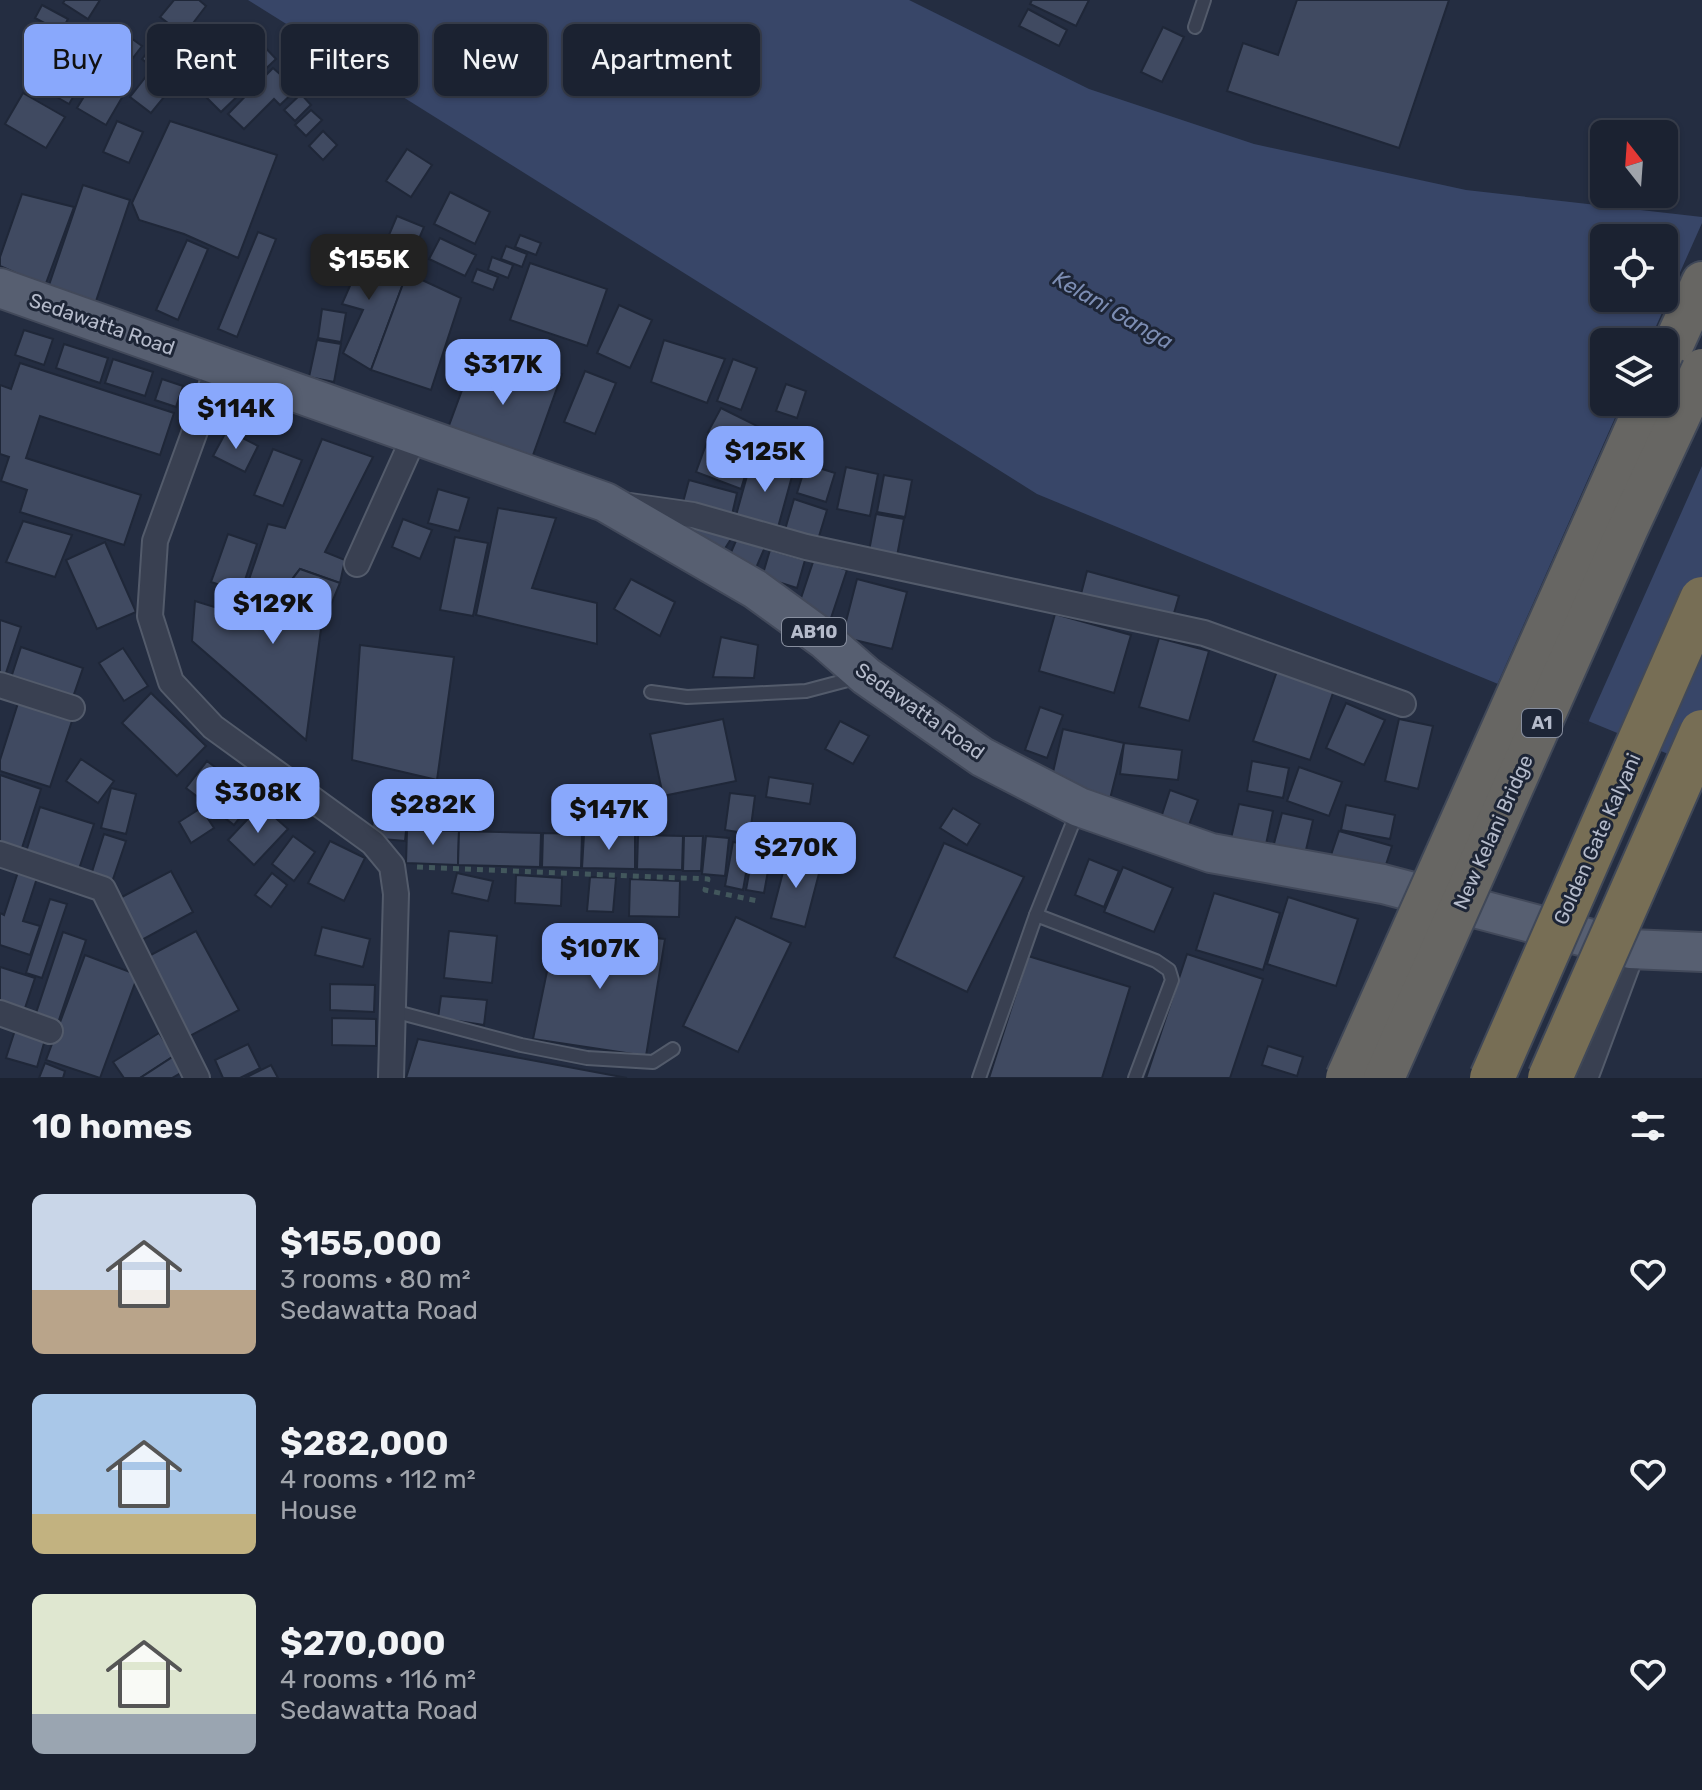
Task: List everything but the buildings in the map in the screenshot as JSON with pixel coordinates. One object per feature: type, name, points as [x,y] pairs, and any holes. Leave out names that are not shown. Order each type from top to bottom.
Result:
[{"type":"highway","points":[[1678,334],[1702,282]]},
{"type":"highway","name":"New Kelani Bridge","points":[[1384,1078],[1628,528],[1702,369]]},
{"type":"highway","name":"New Kelani Bridge","points":[[1346,1078],[1641,416]]},
{"type":"highway","name":"Golden Gate Kalyani","points":[[1492,1078],[1702,599]]},
{"type":"highway","points":[[1550,1078],[1702,732]]},
{"type":"main road","name":"Sedawatta Road","points":[[0,288],[605,502],[755,589],[825,640],[866,676],[982,757],[1079,807],[1211,853],[1383,884],[1630,949],[1702,952]]},
{"type":"street","points":[[219,365],[155,541],[150,616],[171,682],[213,727],[373,843],[392,866],[396,894],[391,1078]]},
{"type":"street","points":[[357,564],[415,435]]},
{"type":"street","points":[[605,502],[693,515],[806,547],[1204,633],[1403,704]]},
{"type":"street","points":[[0,685],[72,708]]},
{"type":"street","points":[[0,854],[103,889],[197,1078]]},
{"type":"street","points":[[1582,1078],[1630,949]]},
{"type":"street","points":[[0,1013],[50,1031]]},
{"type":"lane","points":[[1195,27],[1204,0]]},
{"type":"lane","points":[[651,692],[687,697],[806,691],[866,676]]},
{"type":"lane","points":[[979,1078],[1036,915],[1079,807]]},
{"type":"lane","points":[[1036,915],[1156,961],[1169,970],[1172,980],[1135,1078]]},
{"type":"lane","points":[[393,1011],[521,1045],[587,1058],[653,1062],[673,1049]]},
{"type":"path","points":[[392,866],[708,879],[705,890],[758,901]]},
{"type":"water","name":"Kelani Ganga","points":[[248,0],[909,0],[1089,89],[1254,144],[1466,190],[1590,204],[1590,208],[1623,208],[1702,217],[1702,755],[1673,756],[1037,494],[401,96],[418,96],[418,24],[286,24]]},
{"type":"pier","points":[[1702,223],[1702,466],[1587,725],[1496,687],[1616,416],[1678,416],[1678,328],[1655,328],[1662,312],[1678,312],[1678,277]]}]
